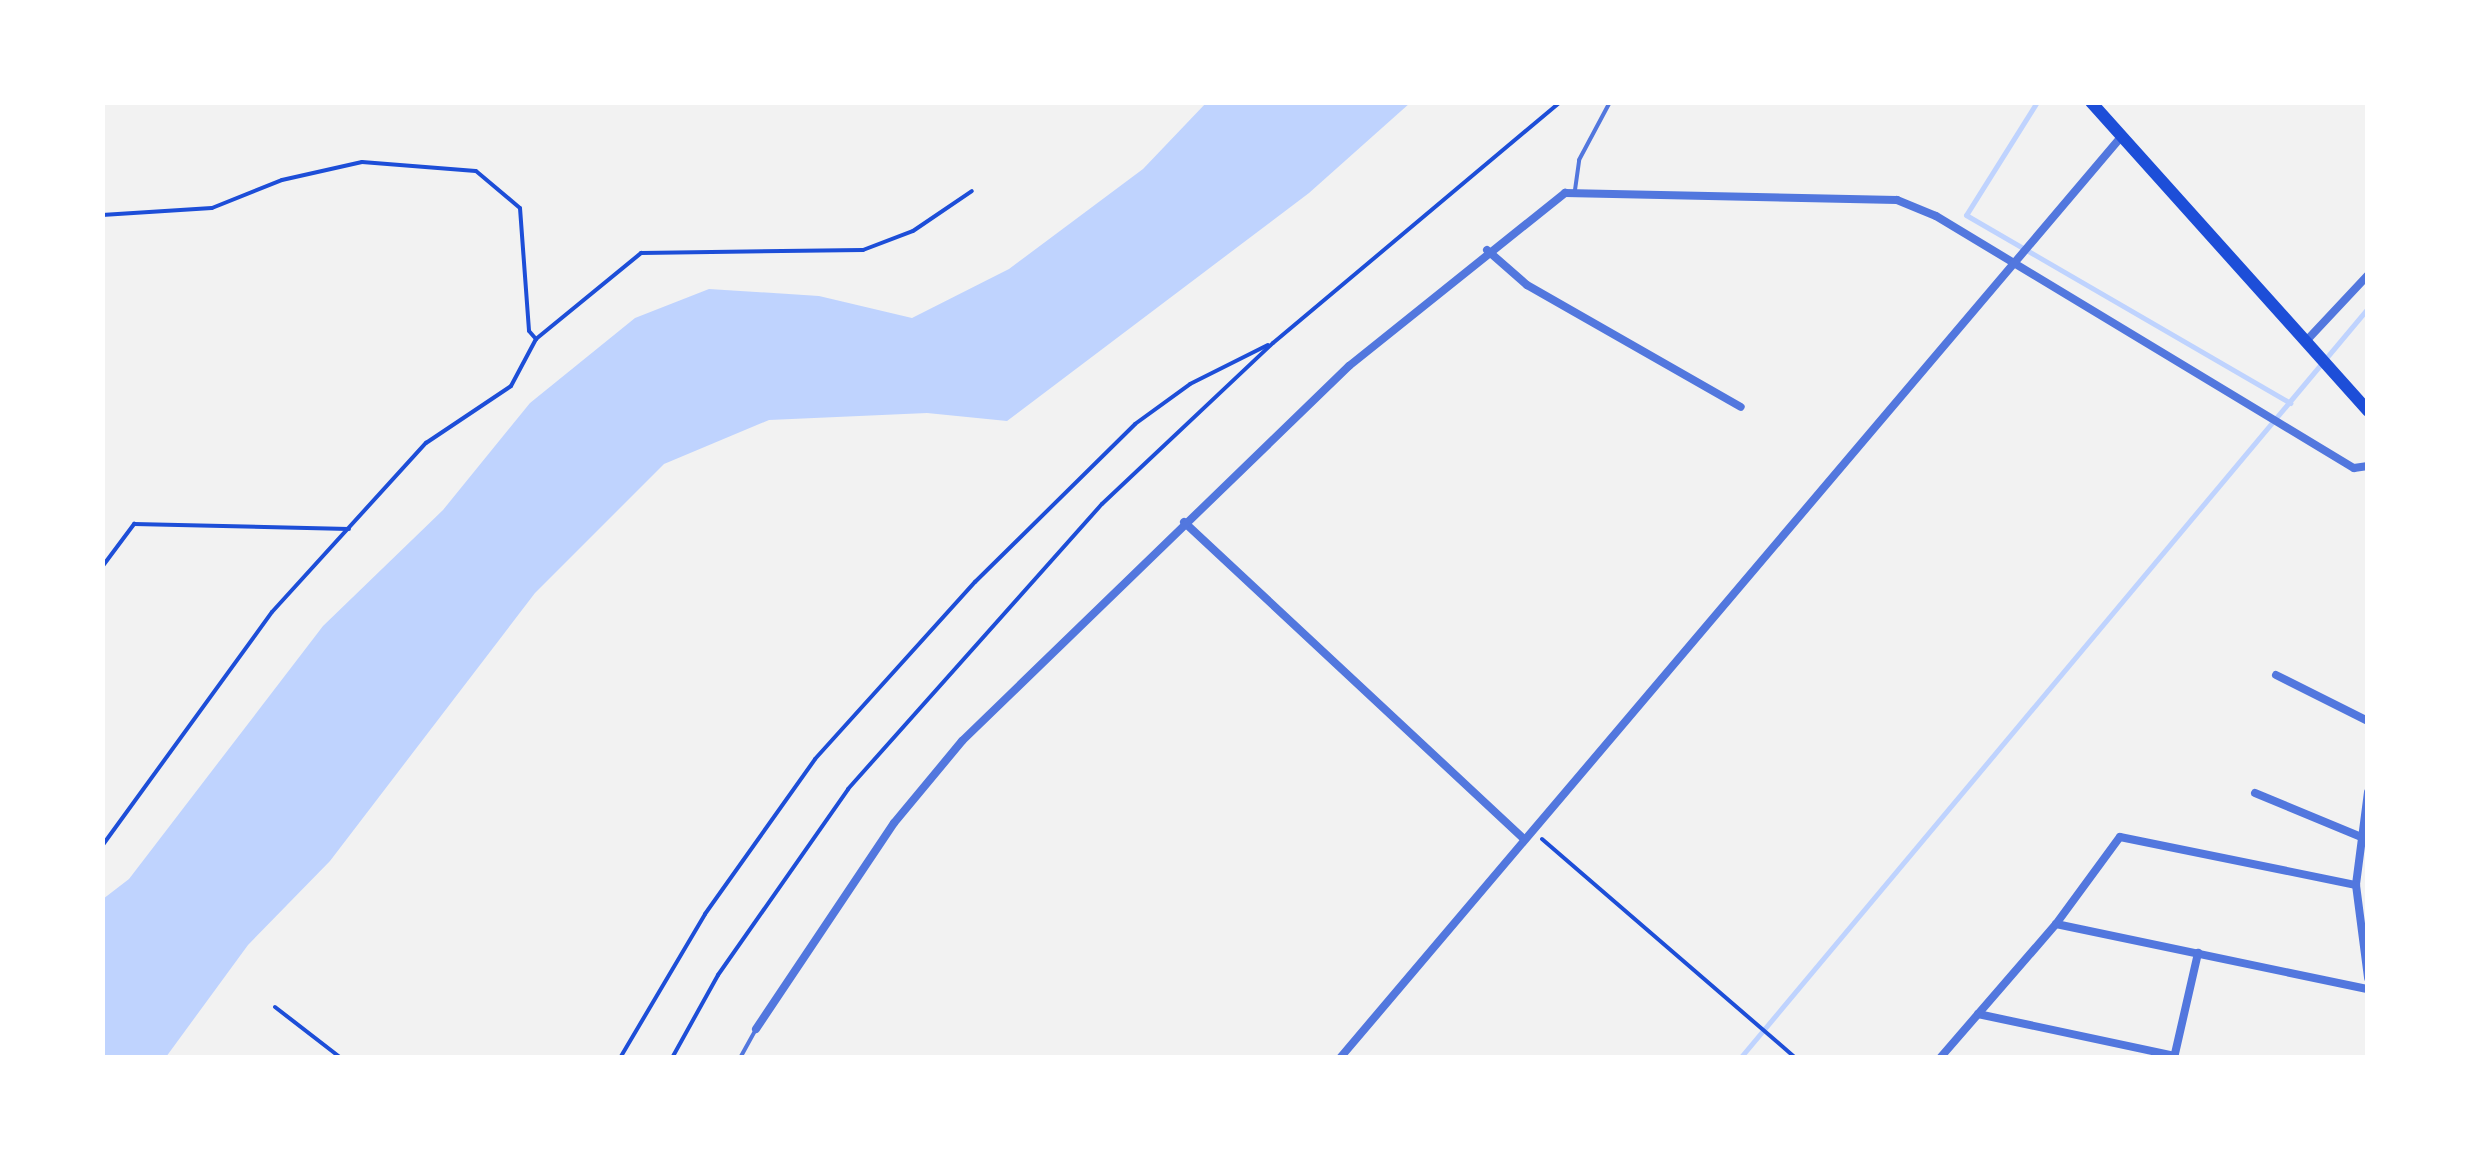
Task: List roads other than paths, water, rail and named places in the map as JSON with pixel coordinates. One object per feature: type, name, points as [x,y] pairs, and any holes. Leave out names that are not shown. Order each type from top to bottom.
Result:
[{"type":"main road","points":[[2091,102],[2308,339],[2368,411]]},
{"type":"street","points":[[1340,1058],[2122,136]]},
{"type":"street","points":[[756,1029],[894,823],[962,741],[1349,366],[1487,250],[1576,190],[1898,200],[1936,216],[2354,468],[2368,466]]},
{"type":"street","points":[[1487,250],[1527,285],[1741,406]]},
{"type":"street","points":[[2308,339],[2368,275]]},
{"type":"street","points":[[1184,522],[1524,840]]},
{"type":"street","points":[[2276,675],[2368,721]]},
{"type":"street","points":[[2368,792],[2359,836],[2356,886],[2368,978]]},
{"type":"street","points":[[2255,793],[2359,836]]},
{"type":"street","points":[[1940,1058],[2056,924],[2120,837],[2356,886]]},
{"type":"street","points":[[2056,924],[2368,989]]},
{"type":"street","points":[[1978,1014],[2175,1057],[2198,954]]},
{"type":"lane","points":[[1576,190],[1580,160],[1610,102]]},
{"type":"lane","points":[[740,1058],[756,1029]]},
{"type":"water","points":[[1206,103],[1410,103],[1309,193],[1007,421],[927,413],[769,420],[664,464],[535,593],[330,861],[248,945],[166,1057],[103,1057],[103,899],[129,879],[323,626],[443,510],[530,403],[635,318],[709,289],[819,296],[912,318],[1009,269],[1143,169]]},
{"type":"waterway","points":[[2037,102],[1966,215],[2290,403]]},
{"type":"waterway","points":[[1740,1058],[2368,308]]}]
